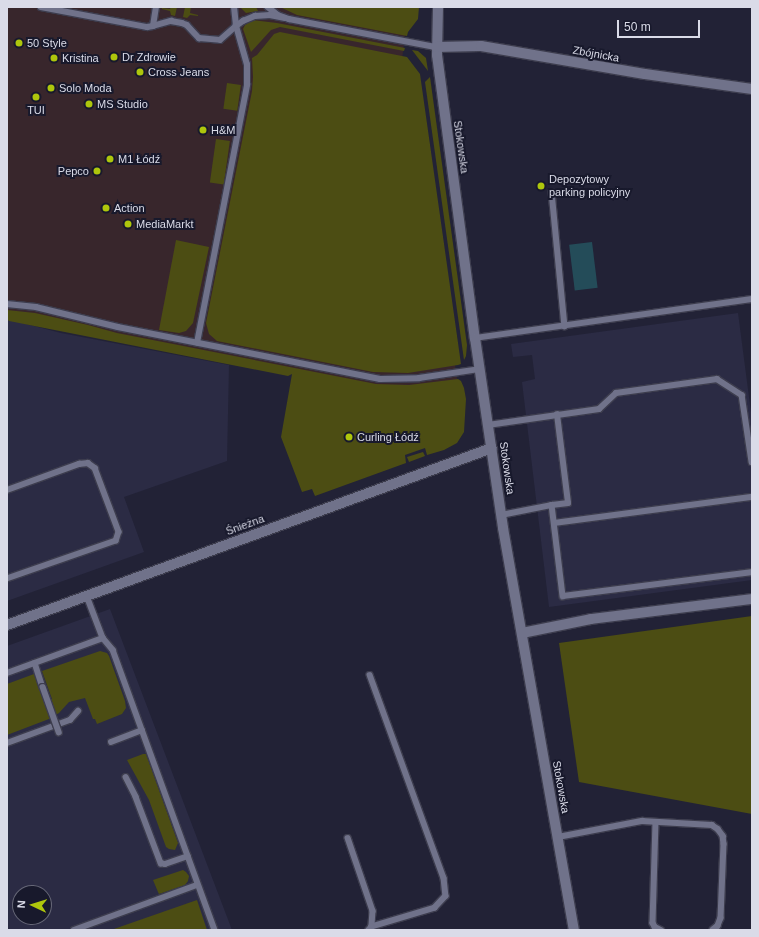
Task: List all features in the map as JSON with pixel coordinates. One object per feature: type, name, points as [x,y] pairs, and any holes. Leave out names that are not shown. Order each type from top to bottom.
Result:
[{"type":"street","name":"Stokowska","points":[[438,7],[436,47],[475,338],[501,514],[574,930]]},
{"type":"street","name":"Zbójnicka","points":[[436,47],[481,46],[645,74],[752,89]]},
{"type":"street","name":"Śnieżna","points":[[7,625],[492,448]]},
{"type":"street","points":[[522,633],[591,619],[752,599]]},
{"type":"lane","points":[[41,7],[147,27],[171,21],[182,23],[187,25],[200,38],[217,40],[224,38],[242,21],[255,16],[270,15],[436,47]]},
{"type":"lane","points":[[153,26],[156,7]]},
{"type":"lane","points":[[197,343],[247,85],[245,56],[236,26],[234,7]]},
{"type":"lane","points":[[268,7],[284,18]]},
{"type":"lane","points":[[552,192],[565,326]]},
{"type":"lane","points":[[475,338],[752,299]]},
{"type":"lane","points":[[7,304],[36,307],[118,328],[380,379],[419,378],[480,369]]},
{"type":"lane","points":[[488,425],[599,409],[616,393],[717,379],[742,395],[752,462]]},
{"type":"lane","points":[[501,514],[568,503],[557,415]]},
{"type":"lane","points":[[7,490],[79,464],[88,463],[95,468],[119,532],[116,540],[7,580]]},
{"type":"lane","points":[[554,523],[752,497]]},
{"type":"lane","points":[[552,505],[563,596],[752,572]]},
{"type":"lane","points":[[87,596],[103,638],[112,650],[188,856],[197,885],[215,930]]},
{"type":"lane","points":[[7,673],[103,638]]},
{"type":"lane","points":[[35,663],[59,732]]},
{"type":"lane","points":[[348,838],[373,911],[371,929],[435,908],[446,896],[444,878],[370,675]]},
{"type":"lane","points":[[7,743],[70,720],[78,711]]},
{"type":"lane","points":[[110,742],[142,730]]},
{"type":"lane","points":[[126,778],[136,797],[161,863],[165,864],[188,856]]},
{"type":"lane","points":[[558,837],[633,822],[712,825],[718,829],[723,836],[724,844],[721,918],[718,926],[713,930]]},
{"type":"lane","points":[[656,822],[653,923],[655,927],[661,930]]},
{"type":"lane","points":[[74,930],[197,885]]},
{"type":"shaded area","points":[[7,7],[415,7],[406,27],[402,60],[415,78],[458,386],[397,391],[7,315]]},
{"type":"shaded area","points":[[171,7],[177,7],[175,16],[171,15],[170,11],[162,9],[170,9]]},
{"type":"shaded area","points":[[185,7],[191,7],[190,13],[198,16],[190,15],[187,18],[183,17]]},
{"type":"shaded area","points":[[240,7],[256,7],[258,11],[246,13]]},
{"type":"shaded area","points":[[280,7],[419,7],[418,19],[408,32],[407,36],[297,15]]},
{"type":"shaded area","points":[[253,20],[277,23],[405,48],[404,51],[280,27],[271,30],[251,52],[243,29],[245,25]]},
{"type":"shaded area","points":[[280,32],[407,57],[420,74],[461,364],[408,373],[373,372],[217,341],[209,334],[206,323],[252,91],[252,58],[257,55],[274,34]]},
{"type":"shaded area","points":[[412,50],[418,51],[426,58],[428,71]]},
{"type":"shaded area","points":[[430,77],[467,345],[464,360],[425,82]]},
{"type":"shaded area","points":[[227,83],[241,85],[237,111],[223,109]]},
{"type":"shaded area","points":[[216,139],[230,141],[224,185],[210,183]]},
{"type":"shaded area","points":[[176,240],[209,247],[193,323],[186,331],[179,333],[159,330]]},
{"type":"shaded area","points":[[592,242],[598,288],[575,290],[569,245]]},
{"type":"shaded area","points":[[7,310],[35,313],[117,333],[376,384],[409,385],[458,379],[461,381],[464,388],[466,399],[464,432],[457,443],[444,450],[427,455],[425,448],[405,455],[406,463],[315,496],[312,489],[302,492],[281,437],[292,374],[288,376],[9,321],[7,319]]},
{"type":"shaded area","points":[[738,313],[752,420],[752,580],[549,607],[522,382],[535,379],[532,355],[513,357],[511,344]]},
{"type":"shaded area","points":[[7,319],[61,333],[229,365],[227,461],[124,497],[144,552],[7,601]]},
{"type":"shaded area","points":[[423,452],[425,456],[409,462],[407,457]]},
{"type":"shaded area","points":[[110,609],[232,930],[7,930],[7,646]]},
{"type":"shaded area","points":[[752,616],[752,814],[579,782],[559,643]]},
{"type":"shaded area","points":[[100,651],[107,653],[109,656],[125,701],[126,708],[122,714],[97,724],[95,719],[93,719],[85,698],[69,702],[59,713],[49,719],[7,735],[7,684],[34,674],[45,702],[52,699],[42,671]]},
{"type":"shaded area","points":[[146,754],[178,843],[175,850],[166,847],[149,800],[127,760]]},
{"type":"shaded area","points":[[183,870],[189,876],[185,885],[159,894],[153,880]]},
{"type":"shaded area","points":[[197,900],[207,930],[111,930]]},
{"type":"place","name":"50 Style","points":[[19,43]]},
{"type":"place","name":"Dr Zdrowie","points":[[114,57]]},
{"type":"place","name":"Kristina","points":[[54,58]]},
{"type":"place","name":"Cross Jeans","points":[[140,72]]},
{"type":"place","name":"Solo Moda","points":[[51,88]]},
{"type":"place","name":"TUI","points":[[36,97]]},
{"type":"place","name":"MS Studio","points":[[89,104]]},
{"type":"place","name":"H&M","points":[[203,130]]},
{"type":"place","name":"M1 Łódź","points":[[110,159]]},
{"type":"place","name":"Pepco","points":[[97,171]]},
{"type":"place","name":"Depozytowy parking policyjny","points":[[541,186]]},
{"type":"place","name":"Action","points":[[106,208]]},
{"type":"place","name":"MediaMarkt","points":[[128,224]]},
{"type":"place","name":"Curling Łódź","points":[[349,437]]}]
